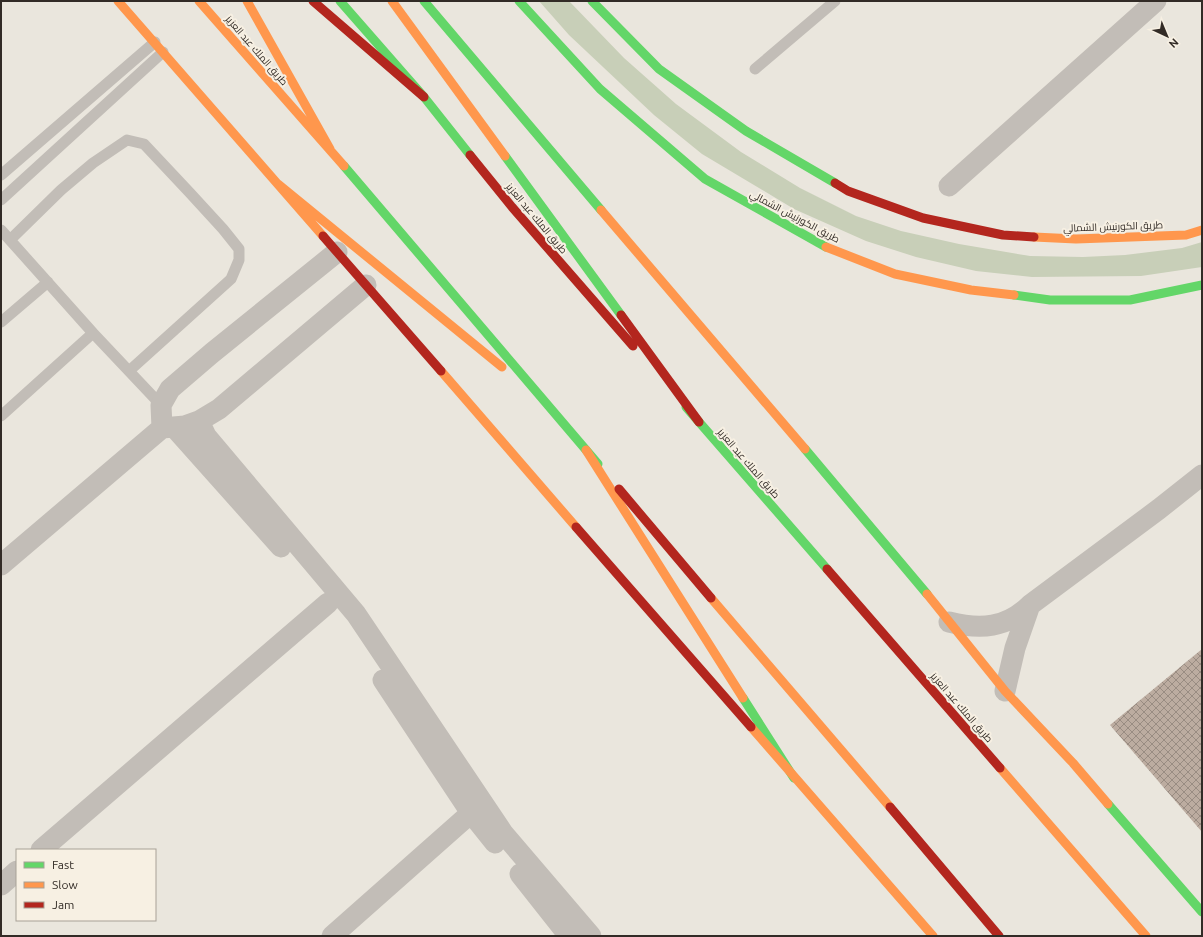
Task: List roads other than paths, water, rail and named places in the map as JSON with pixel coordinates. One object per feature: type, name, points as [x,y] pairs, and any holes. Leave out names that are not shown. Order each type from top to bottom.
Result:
[{"type":"main road","points":[[118,1],[933,936]]},
{"type":"main road","name":"طريق الملك عبد العزيز","points":[[199,1],[330,149],[999,936]]},
{"type":"main road","points":[[247,1],[330,149]]},
{"type":"main road","points":[[313,1],[424,96]]},
{"type":"main road","name":"طريق الملك عبد العزيز","points":[[340,1],[424,96],[512,207],[1146,936]]},
{"type":"main road","points":[[392,1],[699,422]]},
{"type":"main road","points":[[424,1],[901,562],[1005,691],[1073,763],[1202,912]]},
{"type":"main road","name":"طريق الكورنيش الشمالي","points":[[519,1],[600,89],[705,179],[825,247],[895,274],[971,290],[1050,300],[1130,300],[1202,285]]},
{"type":"main road","name":"طريق الكورنيش الشمالي","points":[[592,1],[659,69],[746,131],[848,191],[923,218],[1003,236],[1076,239],[1186,235],[1202,230]]},
{"type":"main road","points":[[278,184],[545,402]]},
{"type":"main road","points":[[586,450],[794,778]]},
{"type":"street","points":[[949,186],[1156,1]]},
{"type":"street","points":[[337,252],[170,389],[161,406],[168,428],[300,569],[348,628],[471,813],[570,936]]},
{"type":"street","points":[[1,566],[168,428],[185,426],[199,421],[220,409],[366,285]]},
{"type":"street","points":[[199,421],[206,436],[356,614],[503,833],[591,936]]},
{"type":"street","points":[[949,622],[963,626],[992,626],[1020,615],[1030,605],[1159,509],[1202,474]]},
{"type":"street","points":[[42,849],[328,603]]},
{"type":"street","points":[[1005,691],[1015,648],[1030,605]]},
{"type":"street","points":[[332,936],[471,813]]},
{"type":"street","points":[[1,885],[16,872]]},
{"type":"lane","points":[[755,69],[835,1]]},
{"type":"lane","points":[[1,175],[155,42]]},
{"type":"lane","points":[[1,200],[163,52]]},
{"type":"lane","points":[[10,240],[61,190],[93,163],[127,140],[144,144],[223,229],[238,249],[240,260],[231,279],[130,371]]},
{"type":"lane","points":[[1,230],[161,406]]},
{"type":"lane","points":[[1,322],[48,282]]},
{"type":"lane","points":[[1,416],[93,332]]}]
